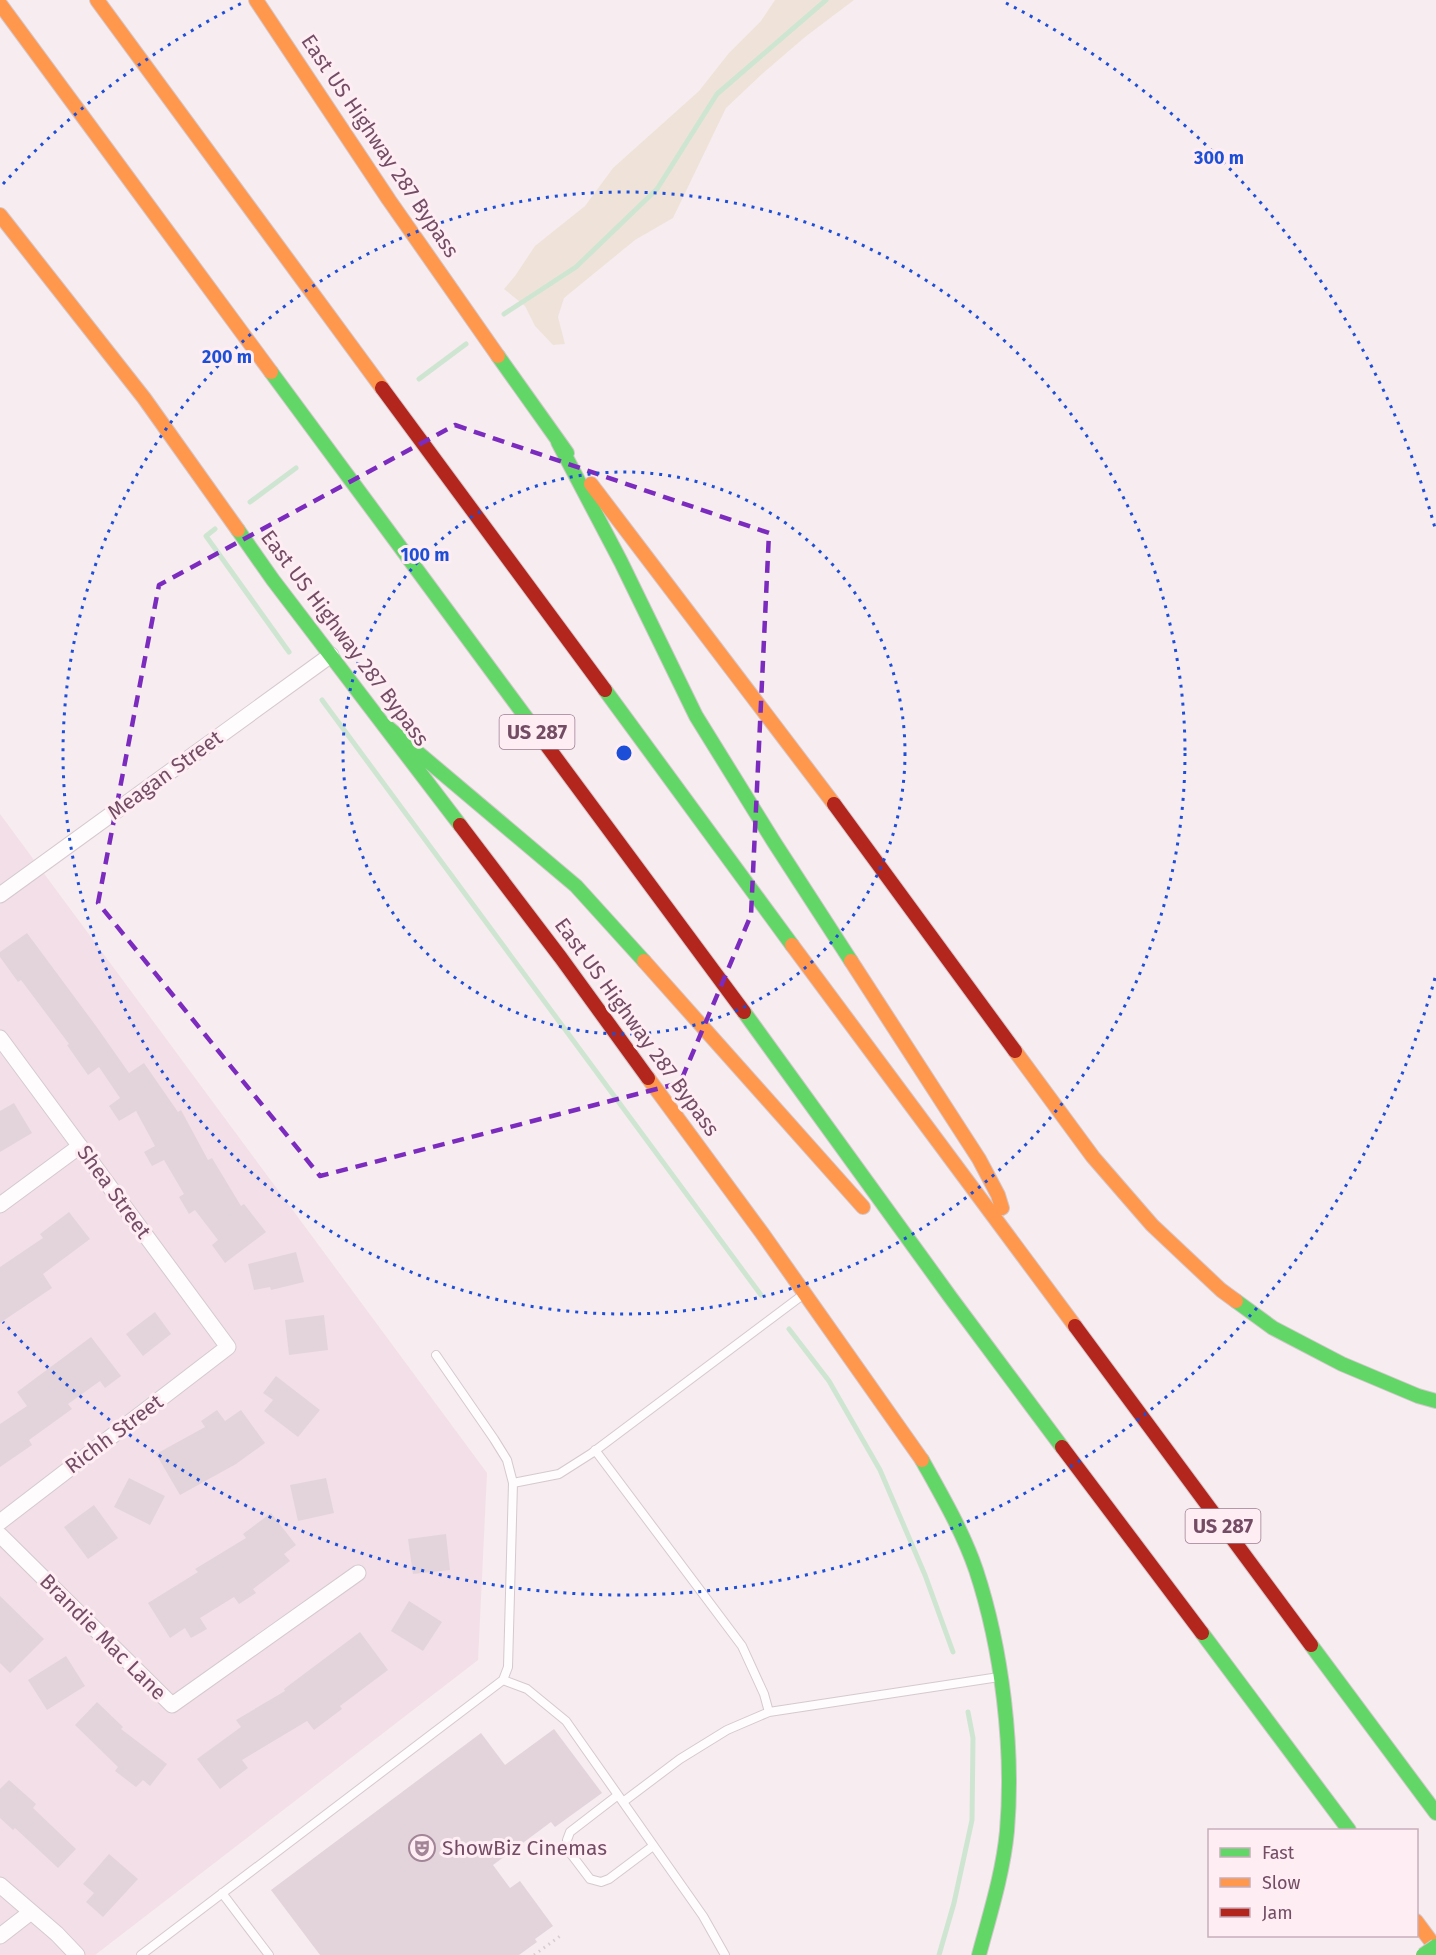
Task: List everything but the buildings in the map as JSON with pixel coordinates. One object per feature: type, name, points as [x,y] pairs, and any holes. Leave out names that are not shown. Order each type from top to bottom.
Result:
[{"type":"main road","name":"US 287","points":[[97,0],[764,907],[1436,1813]]},
{"type":"main road","name":"East US Highway 287 Bypass","points":[[256,0],[389,200],[558,442],[854,830],[1093,1157],[1152,1226],[1221,1290],[1273,1328],[1342,1364],[1418,1396],[1436,1401]]},
{"type":"main road","name":"US 287","points":[[0,4],[702,956],[951,1298],[1348,1829]]},
{"type":"main road","name":"East US Highway 287 Bypass","points":[[0,215],[144,398],[273,580],[561,958],[916,1449],[953,1515],[976,1570],[1001,1677],[1008,1772],[1007,1832],[1000,1875],[979,1955]]},
{"type":"main road","points":[[558,442],[621,562],[696,716],[774,842],[979,1159],[998,1195],[1010,1239]]},
{"type":"main road","points":[[384,724],[576,886],[698,1018],[854,1194],[875,1222]]},
{"type":"main road","points":[[982,1362],[1039,1437],[1050,1448],[1073,1460]]},
{"type":"main road","points":[[1418,1924],[1436,1947],[1423,1955]]},
{"type":"street","name":"Meagan Street","points":[[0,895],[331,655]]},
{"type":"street","name":"Shea Street","points":[[0,1038],[228,1347]]},
{"type":"street","points":[[0,1205],[80,1146]]},
{"type":"street","name":"Richh Street","points":[[0,1522],[228,1347]]},
{"type":"street","name":"Brandie Mac Lane","points":[[0,1535],[172,1705],[358,1573]]},
{"type":"street","points":[[0,1885],[77,1955]]},
{"type":"street","points":[[0,1936],[31,1912]]},
{"type":"lane","points":[[513,1483],[559,1474],[596,1450],[805,1293]]},
{"type":"lane","points":[[141,1955],[503,1680],[508,1667],[513,1483],[507,1460],[436,1355]]},
{"type":"lane","points":[[596,1450],[741,1646],[764,1694],[769,1712]]},
{"type":"lane","points":[[653,1846],[609,1879],[601,1882],[590,1879],[568,1850],[567,1840],[570,1832],[726,1730],[769,1712],[1001,1677]]},
{"type":"lane","points":[[503,1680],[527,1689],[566,1721],[703,1916],[725,1955]]},
{"type":"lane","points":[[222,1893],[269,1955]]},
{"type":"path","points":[[534,1955],[563,1934]]},
{"type":"highlighted area","points":[[455,425],[769,533],[751,915],[680,1083],[320,1176],[98,903],[159,585]]},
{"type":"shaded area","points":[[775,0],[854,0],[805,37],[726,108],[673,218],[635,240],[564,298],[558,317],[565,344],[553,345],[535,326],[525,306],[504,289],[535,246],[585,206],[613,168],[699,91],[729,53],[761,21]]},
{"type":"shaded area","points":[[0,814],[487,1473],[478,1660],[95,1955],[0,1955]]},
{"type":"waterway","points":[[504,314],[576,267],[657,189],[717,94],[826,0]]},
{"type":"waterway","points":[[419,379],[466,344]]},
{"type":"waterway","points":[[250,502],[296,468]]},
{"type":"waterway","points":[[215,529],[206,536],[289,652]]},
{"type":"waterway","points":[[322,700],[761,1295]]},
{"type":"waterway","points":[[789,1329],[829,1381],[880,1470],[925,1575],[953,1652]]},
{"type":"waterway","points":[[939,1955],[954,1903],[972,1820],[973,1738],[968,1712]]},
{"type":"traffic: fast","points":[[498,356],[567,453]]},
{"type":"traffic: fast","points":[[271,372],[539,735]]},
{"type":"traffic: fast","points":[[558,442],[621,562],[696,716],[851,961]]},
{"type":"traffic: fast","points":[[238,530],[273,580],[460,825]]},
{"type":"traffic: fast","points":[[605,690],[792,945]]},
{"type":"traffic: fast","points":[[384,724],[576,886],[644,961]]},
{"type":"traffic: fast","points":[[744,1012],[1062,1447]]},
{"type":"traffic: fast","points":[[1236,1301],[1273,1328],[1342,1364],[1418,1396],[1436,1401]]},
{"type":"traffic: fast","points":[[922,1460],[958,1528],[976,1570],[993,1632],[1004,1699],[1009,1766],[1007,1831],[999,1878],[979,1955]]},
{"type":"traffic: fast","points":[[1202,1633],[1348,1829]]},
{"type":"traffic: fast","points":[[1311,1645],[1436,1813]]},
{"type":"traffic: fast","points":[[1423,1955],[1436,1946]]},
{"type":"traffic: slow","points":[[97,0],[382,388]]},
{"type":"traffic: slow","points":[[256,0],[389,200],[498,356]]},
{"type":"traffic: slow","points":[[0,4],[271,372]]},
{"type":"traffic: slow","points":[[0,215],[144,398],[238,530]]},
{"type":"traffic: slow","points":[[591,484],[834,804]]},
{"type":"traffic: slow","points":[[792,945],[1075,1326]]},
{"type":"traffic: slow","points":[[644,961],[863,1207]]},
{"type":"traffic: slow","points":[[851,961],[979,1159],[998,1195],[1002,1208]]},
{"type":"traffic: slow","points":[[1015,1051],[1093,1157],[1152,1225],[1221,1290],[1236,1301]]},
{"type":"traffic: slow","points":[[648,1078],[762,1233],[922,1460]]},
{"type":"traffic: slow","points":[[1418,1924],[1436,1948]]},
{"type":"traffic: jam","points":[[382,388],[605,690]]},
{"type":"traffic: jam","points":[[539,735],[744,1012]]},
{"type":"traffic: jam","points":[[834,804],[1015,1051]]},
{"type":"traffic: jam","points":[[460,825],[648,1078]]},
{"type":"traffic: jam","points":[[1075,1326],[1311,1645]]},
{"type":"traffic: jam","points":[[1062,1447],[1202,1633]]},
{"type":"place","name":"ShowBiz Cinemas","points":[[422,1848]]}]
